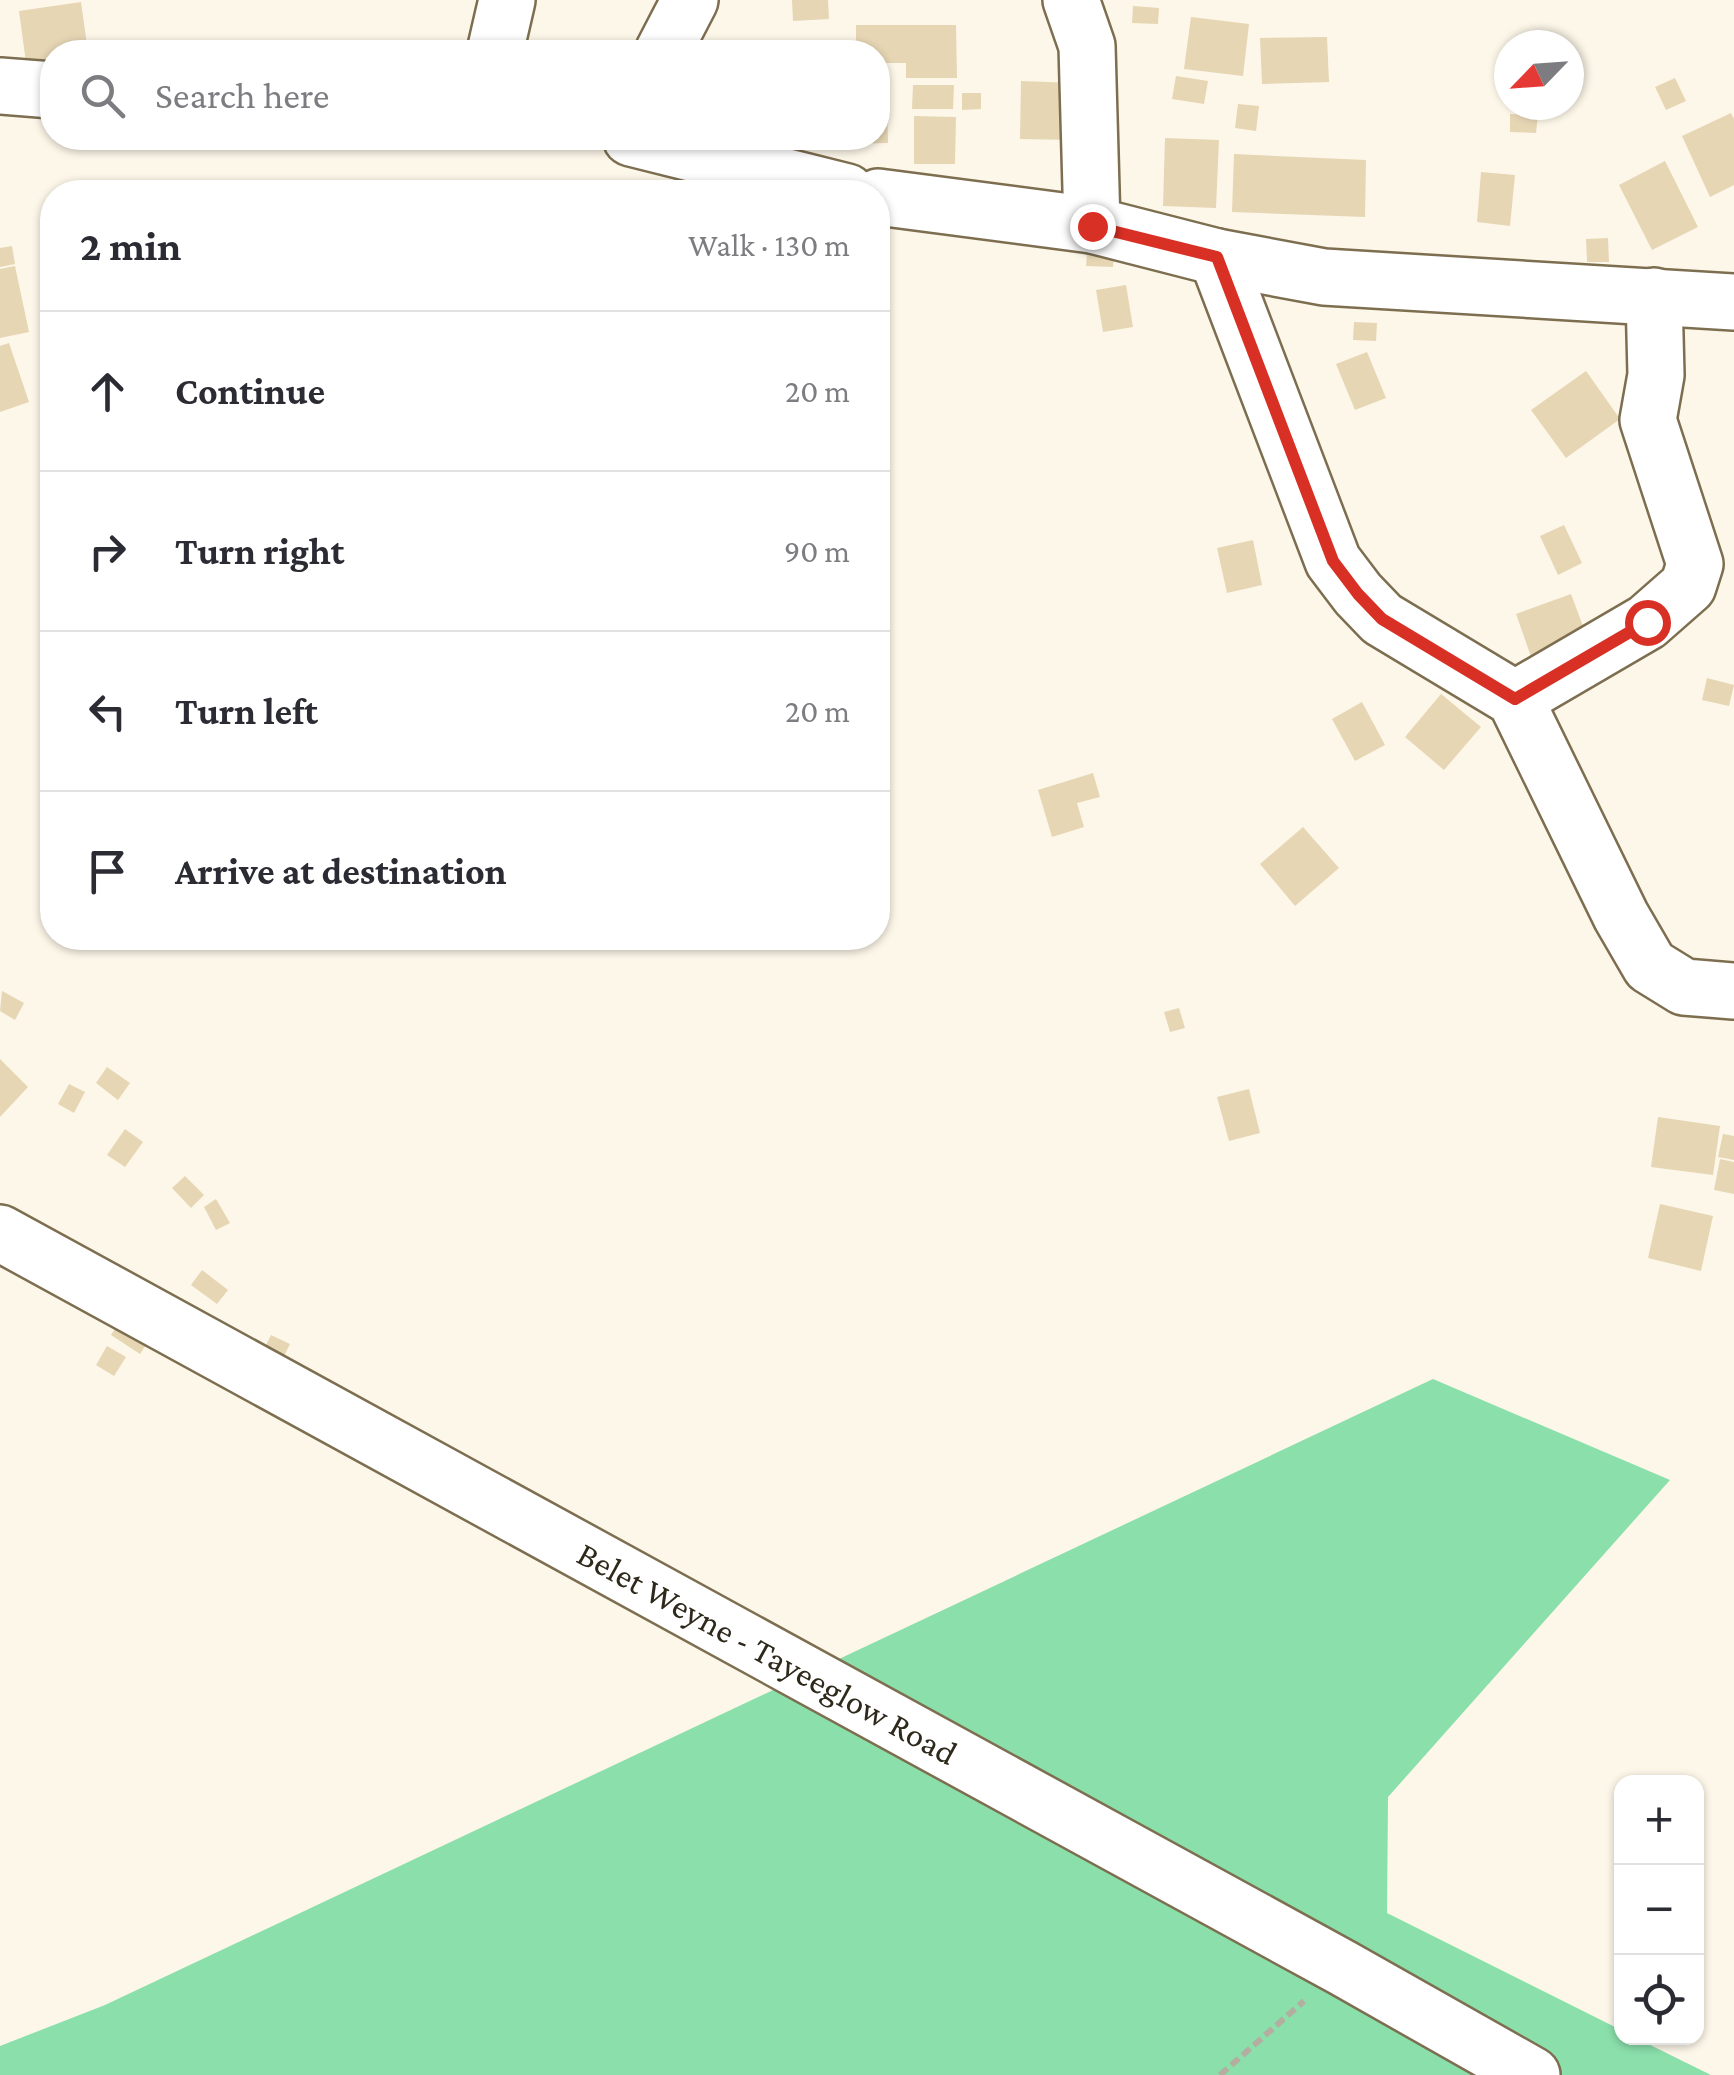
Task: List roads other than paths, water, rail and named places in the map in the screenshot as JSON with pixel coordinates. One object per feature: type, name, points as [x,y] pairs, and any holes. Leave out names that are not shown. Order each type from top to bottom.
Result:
[{"type":"street","points":[[497,40],[507,0]]},
{"type":"street","points":[[669,40],[690,0]]},
{"type":"street","points":[[1071,0],[1087,46],[1092,226]]},
{"type":"street","points":[[0,86],[40,89]]},
{"type":"street","points":[[679,150],[799,180]]},
{"type":"street","points":[[890,199],[1092,226],[1217,257],[1324,276],[1734,302]]},
{"type":"street","points":[[1217,257],[1333,561],[1382,619],[1515,699],[1621,916],[1650,966],[1684,987],[1734,991]]},
{"type":"street","points":[[1515,699],[1647,622],[1688,586],[1696,564],[1648,420],[1656,375],[1654,296]]},
{"type":"street","name":"Belet Weyne - Tayeeglow Road","points":[[0,1233],[1532,2075]]}]
